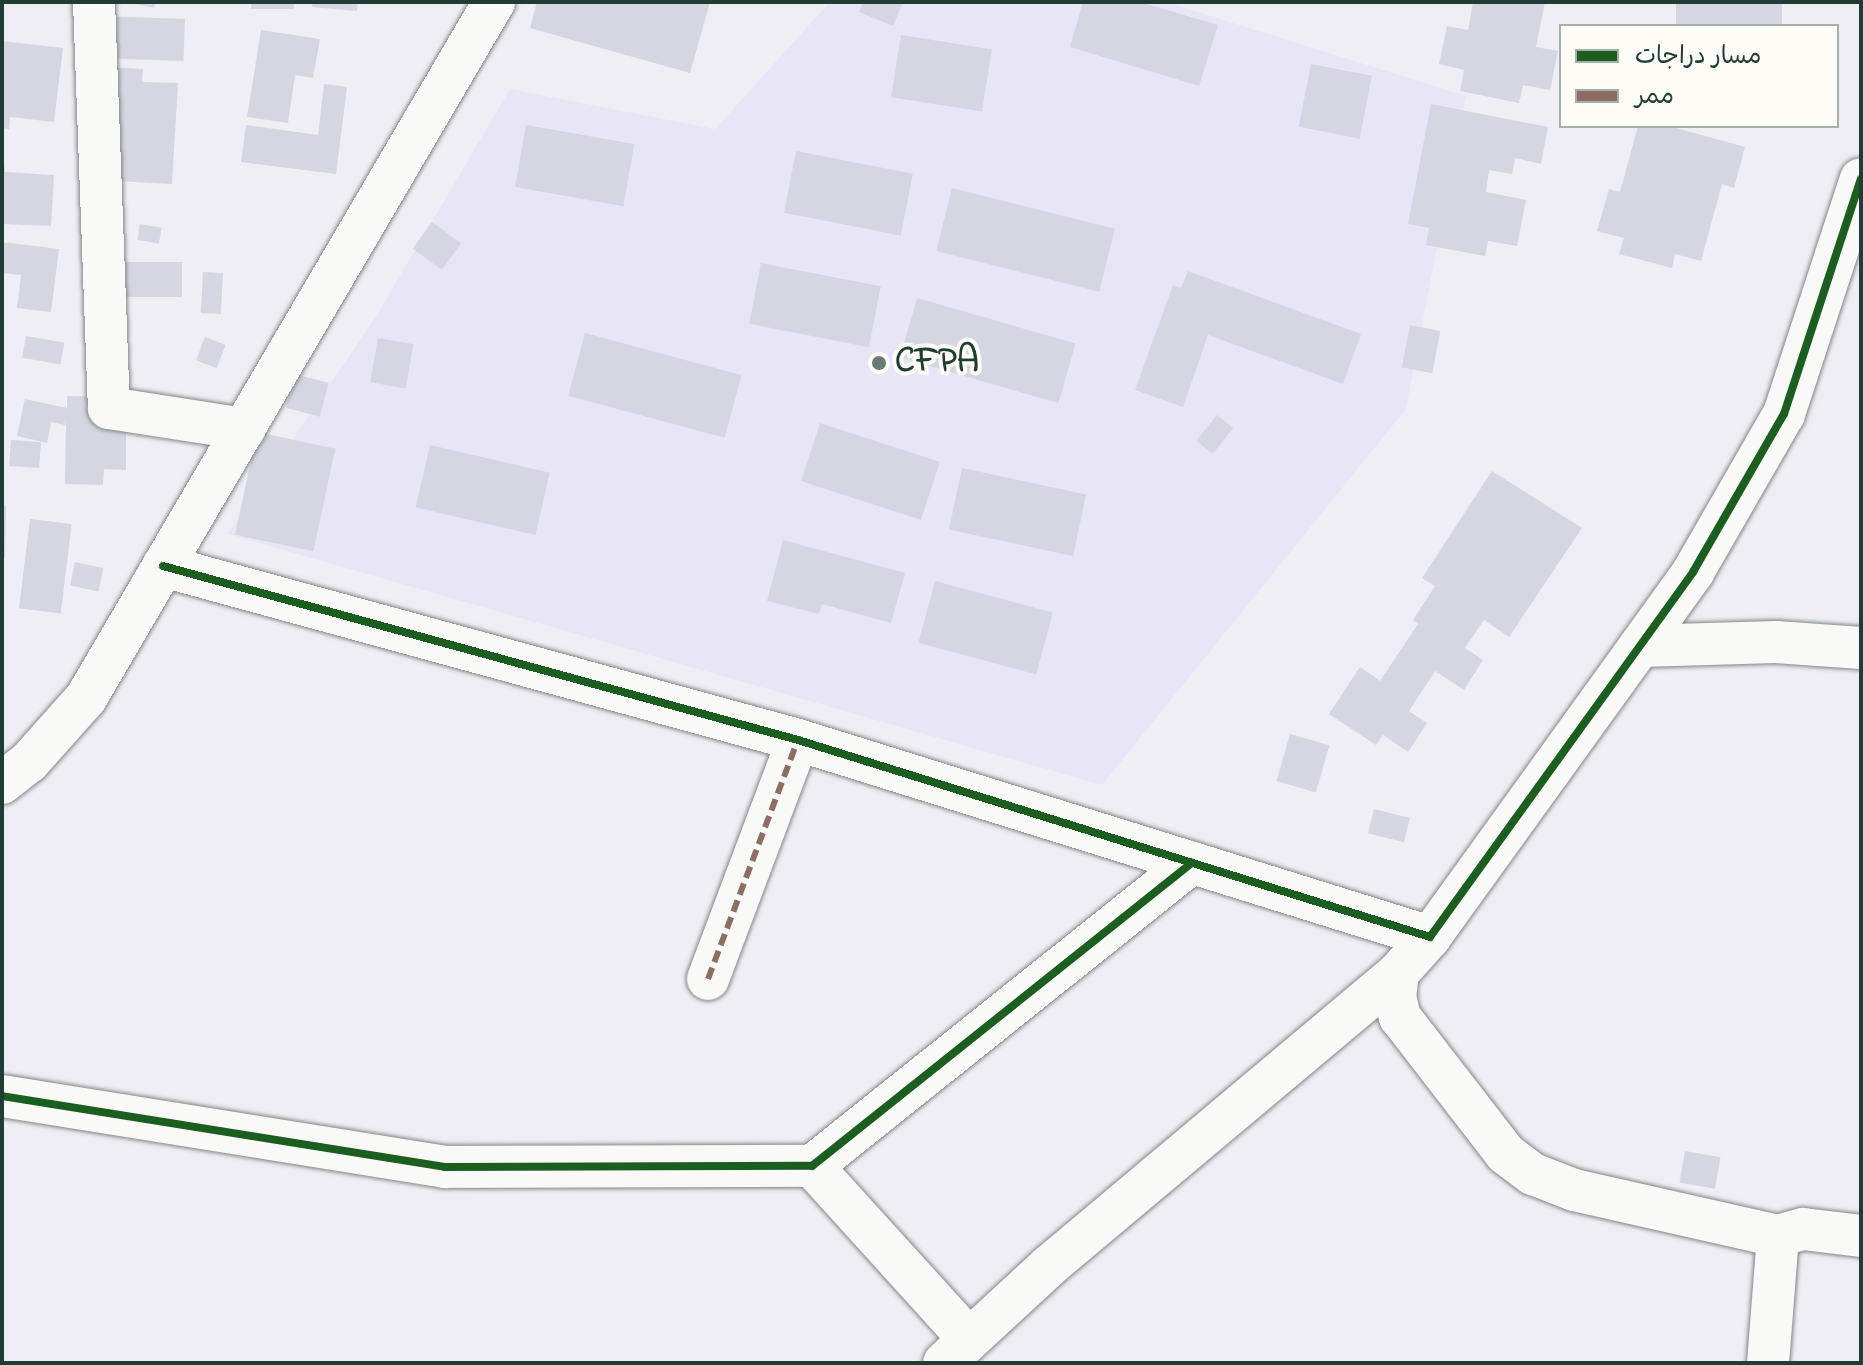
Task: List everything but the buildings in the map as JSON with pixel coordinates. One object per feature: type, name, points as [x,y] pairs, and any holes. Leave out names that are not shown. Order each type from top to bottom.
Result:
[{"type":"street","points":[[94,2],[109,408],[244,429]]},
{"type":"street","points":[[2,783],[29,762],[86,698],[494,2]]},
{"type":"street","points":[[812,1166],[956,1351],[1049,1266],[1398,973],[1430,937],[1693,572],[1784,414],[1861,179]]},
{"type":"street","points":[[163,566],[798,740],[1430,937]]},
{"type":"street","points":[[1640,646],[1776,642],[1861,648]]},
{"type":"street","points":[[708,979],[798,740]]},
{"type":"street","points":[[2,1096],[445,1167],[812,1166],[1192,863]]},
{"type":"street","points":[[1398,973],[1395,996],[1409,1035],[1506,1154],[1533,1174],[1574,1190],[1778,1236],[1803,1229],[1861,1236]]},
{"type":"street","points":[[1768,1363],[1778,1236]]},
{"type":"shaded area","name":"CFPA","points":[[830,2],[1166,2],[1466,96],[1406,409],[1102,785],[228,534],[375,318],[510,89],[715,129]]},
{"type":"marked path","points":[[708,979],[798,740]]},
{"type":"cycle path","points":[[163,566],[798,740],[1430,937],[1693,572],[1784,414],[1861,179]]},
{"type":"cycle path","points":[[2,1096],[445,1167],[812,1166],[1192,863]]},
{"type":"place","name":"CFPA","points":[[879,363]]}]
